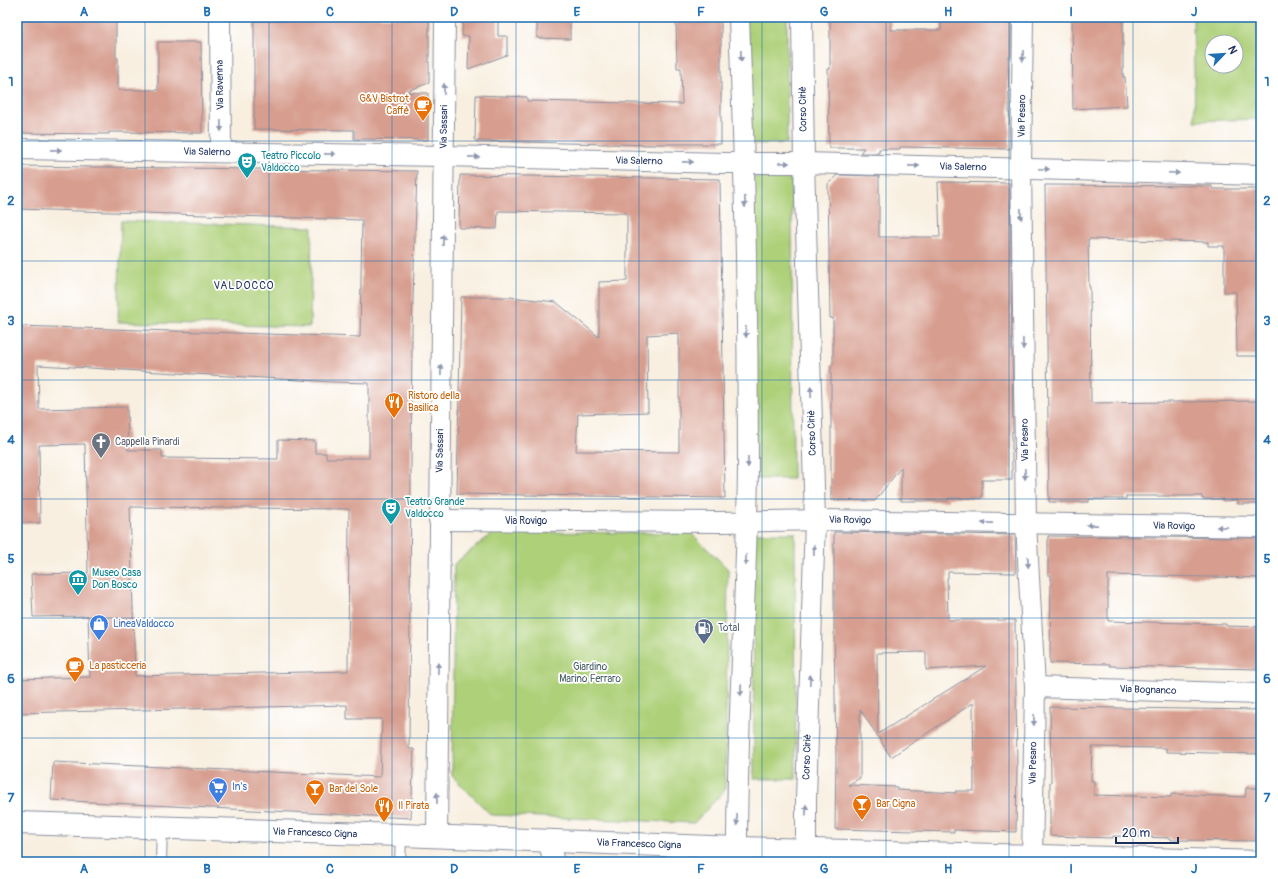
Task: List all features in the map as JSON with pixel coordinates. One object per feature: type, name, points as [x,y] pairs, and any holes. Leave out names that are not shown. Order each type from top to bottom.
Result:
[{"type":"street","name":"Via Ravenna","points":[[220,17],[221,152]]},
{"type":"street","name":"Via Sassari","points":[[437,837],[445,17]]},
{"type":"street","points":[[737,848],[748,464],[745,163],[739,17]]},
{"type":"street","name":"Corso Ciriè","points":[[802,17],[804,163],[815,520],[806,791],[806,856]]},
{"type":"street","name":"Via Pesaro","points":[[1023,17],[1021,168],[1026,524],[1035,687],[1032,859]]},
{"type":"street","name":"Via Salerno","points":[[17,149],[804,163],[1261,175]]},
{"type":"street","name":"Via Rovigo","points":[[440,520],[720,522],[815,520],[1261,527]]},
{"type":"street","name":"Via Bognanco","points":[[1035,687],[1261,694]]},
{"type":"street","name":"Via Francesco Cigna","points":[[17,823],[548,840],[737,848],[806,856],[1261,862]]},
{"type":"street","points":[[548,840],[554,862]]},
{"type":"lane","points":[[161,862],[162,828]]},
{"type":"lane","points":[[400,862],[401,835]]},
{"type":"green space","points":[[745,17],[787,17],[787,143],[745,144]]},
{"type":"green space","points":[[1193,17],[1257,17],[1260,119],[1195,121]]},
{"type":"green space","points":[[750,177],[792,177],[793,479],[751,479]]},
{"type":"green space","points":[[121,221],[312,227],[310,327],[118,322]]},
{"type":"green space","name":"Giardino Marino Ferraro","points":[[494,532],[691,533],[728,569],[725,790],[694,823],[491,815],[452,776],[454,564]]},
{"type":"green space","points":[[753,533],[795,533],[796,779],[754,779]]},
{"type":"building","points":[[17,17],[116,17],[118,90],[158,90],[158,42],[201,42],[202,133],[17,133]]},
{"type":"building","points":[[324,17],[429,17],[429,83],[404,92],[428,93],[428,140],[354,139],[354,130],[254,129],[254,21],[324,21]]},
{"type":"building","points":[[463,17],[498,17],[498,36],[507,36],[507,55],[468,69],[469,36],[462,36]]},
{"type":"building","points":[[537,17],[570,17],[570,39],[537,38]]},
{"type":"building","points":[[676,17],[721,17],[721,144],[655,145],[475,141],[476,95],[527,97],[527,101],[682,104],[681,68],[677,68]]},
{"type":"building","points":[[830,17],[891,17],[891,30],[941,30],[941,17],[1011,17],[1011,57],[1008,57],[1010,149],[900,147],[900,149],[879,149],[879,153],[860,153],[864,148],[829,148],[828,69],[830,69]]},
{"type":"building","points":[[1072,17],[1123,17],[1123,77],[1125,77],[1127,106],[1073,109]]},
{"type":"building","points":[[17,166],[417,171],[412,330],[409,749],[414,749],[411,818],[51,800],[53,762],[380,777],[382,719],[347,719],[347,705],[17,713],[17,679],[90,677],[88,616],[33,617],[31,574],[88,573],[85,444],[39,445],[40,523],[17,523],[17,326],[360,337],[362,220],[17,209]],"holes":[[[38,365],[369,383],[369,458],[326,458],[326,453],[315,453],[315,441],[278,440],[278,459],[162,458],[162,450],[128,450],[127,407],[39,409]],[[130,507],[349,509],[348,671],[135,676]]]},
{"type":"building","points":[[460,175],[720,179],[725,498],[457,494],[461,297],[510,297],[556,302],[599,337],[599,282],[627,281],[627,213],[498,211],[497,229],[459,228]],"holes":[[[679,333],[679,452],[576,451],[578,414],[648,412],[647,335]]]},
{"type":"building","points":[[837,175],[879,176],[879,237],[940,237],[938,182],[1010,183],[1013,432],[1012,431],[1012,480],[982,480],[982,498],[948,498],[948,501],[901,501],[901,467],[875,501],[831,500],[831,365],[833,365],[833,318],[830,318],[828,184]]},
{"type":"building","points":[[1045,185],[1212,186],[1212,189],[1261,189],[1261,356],[1237,356],[1236,292],[1224,292],[1224,246],[1208,246],[1208,242],[1088,239],[1091,403],[1261,401],[1261,504],[1238,504],[1238,500],[1223,501],[1223,499],[1202,499],[1202,496],[1126,496],[1126,499],[1089,499],[1089,502],[1049,502]]},
{"type":"building","points":[[834,532],[1015,535],[1016,573],[948,572],[947,578],[948,620],[1015,620],[1017,765],[1016,832],[835,829],[836,761]],"holes":[[[926,652],[926,670],[986,666],[878,734],[877,653]],[[973,703],[974,791],[956,791],[956,793],[897,790],[897,787],[848,785],[860,778],[860,709],[891,757]]]},
{"type":"building","points":[[1048,536],[1261,538],[1261,578],[1108,575],[1108,621],[1226,624],[1226,626],[1261,627],[1261,669],[1110,666],[1110,664],[1050,663],[1051,575],[1048,575]]},
{"type":"building","points":[[1050,707],[1261,710],[1261,754],[1166,752],[1166,748],[1092,747],[1091,781],[1094,781],[1094,795],[1171,797],[1171,794],[1245,797],[1246,788],[1261,788],[1261,841],[1171,840],[1171,838],[1113,836],[1113,838],[1050,836]]},
{"type":"place","name":"G&V Bistrot Caffè","points":[[423,122]]},
{"type":"place","name":"Teatro Piccolo Valdocco","points":[[247,179]]},
{"type":"place","name":"Ristoro della Basilica","points":[[394,419]]},
{"type":"place","name":"Cappella Pinardi","points":[[101,459]]},
{"type":"place","name":"Teatro Grande Valdocco","points":[[391,525]]},
{"type":"place","name":"Museo Casa Don Bosco","points":[[78,596]]},
{"type":"place","name":"LineaValdocco","points":[[99,641]]},
{"type":"place","name":"Total","points":[[704,645]]},
{"type":"place","name":"La pasticceria","points":[[75,683]]},
{"type":"place","name":"In's","points":[[218,804]]},
{"type":"place","name":"Bar del Sole","points":[[315,806]]},
{"type":"place","name":"Bar Cigna","points":[[862,821]]},
{"type":"place","name":"Il Pirata","points":[[384,823]]},
{"type":"district","name":"VALDOCCO","points":[[244,285]]}]
